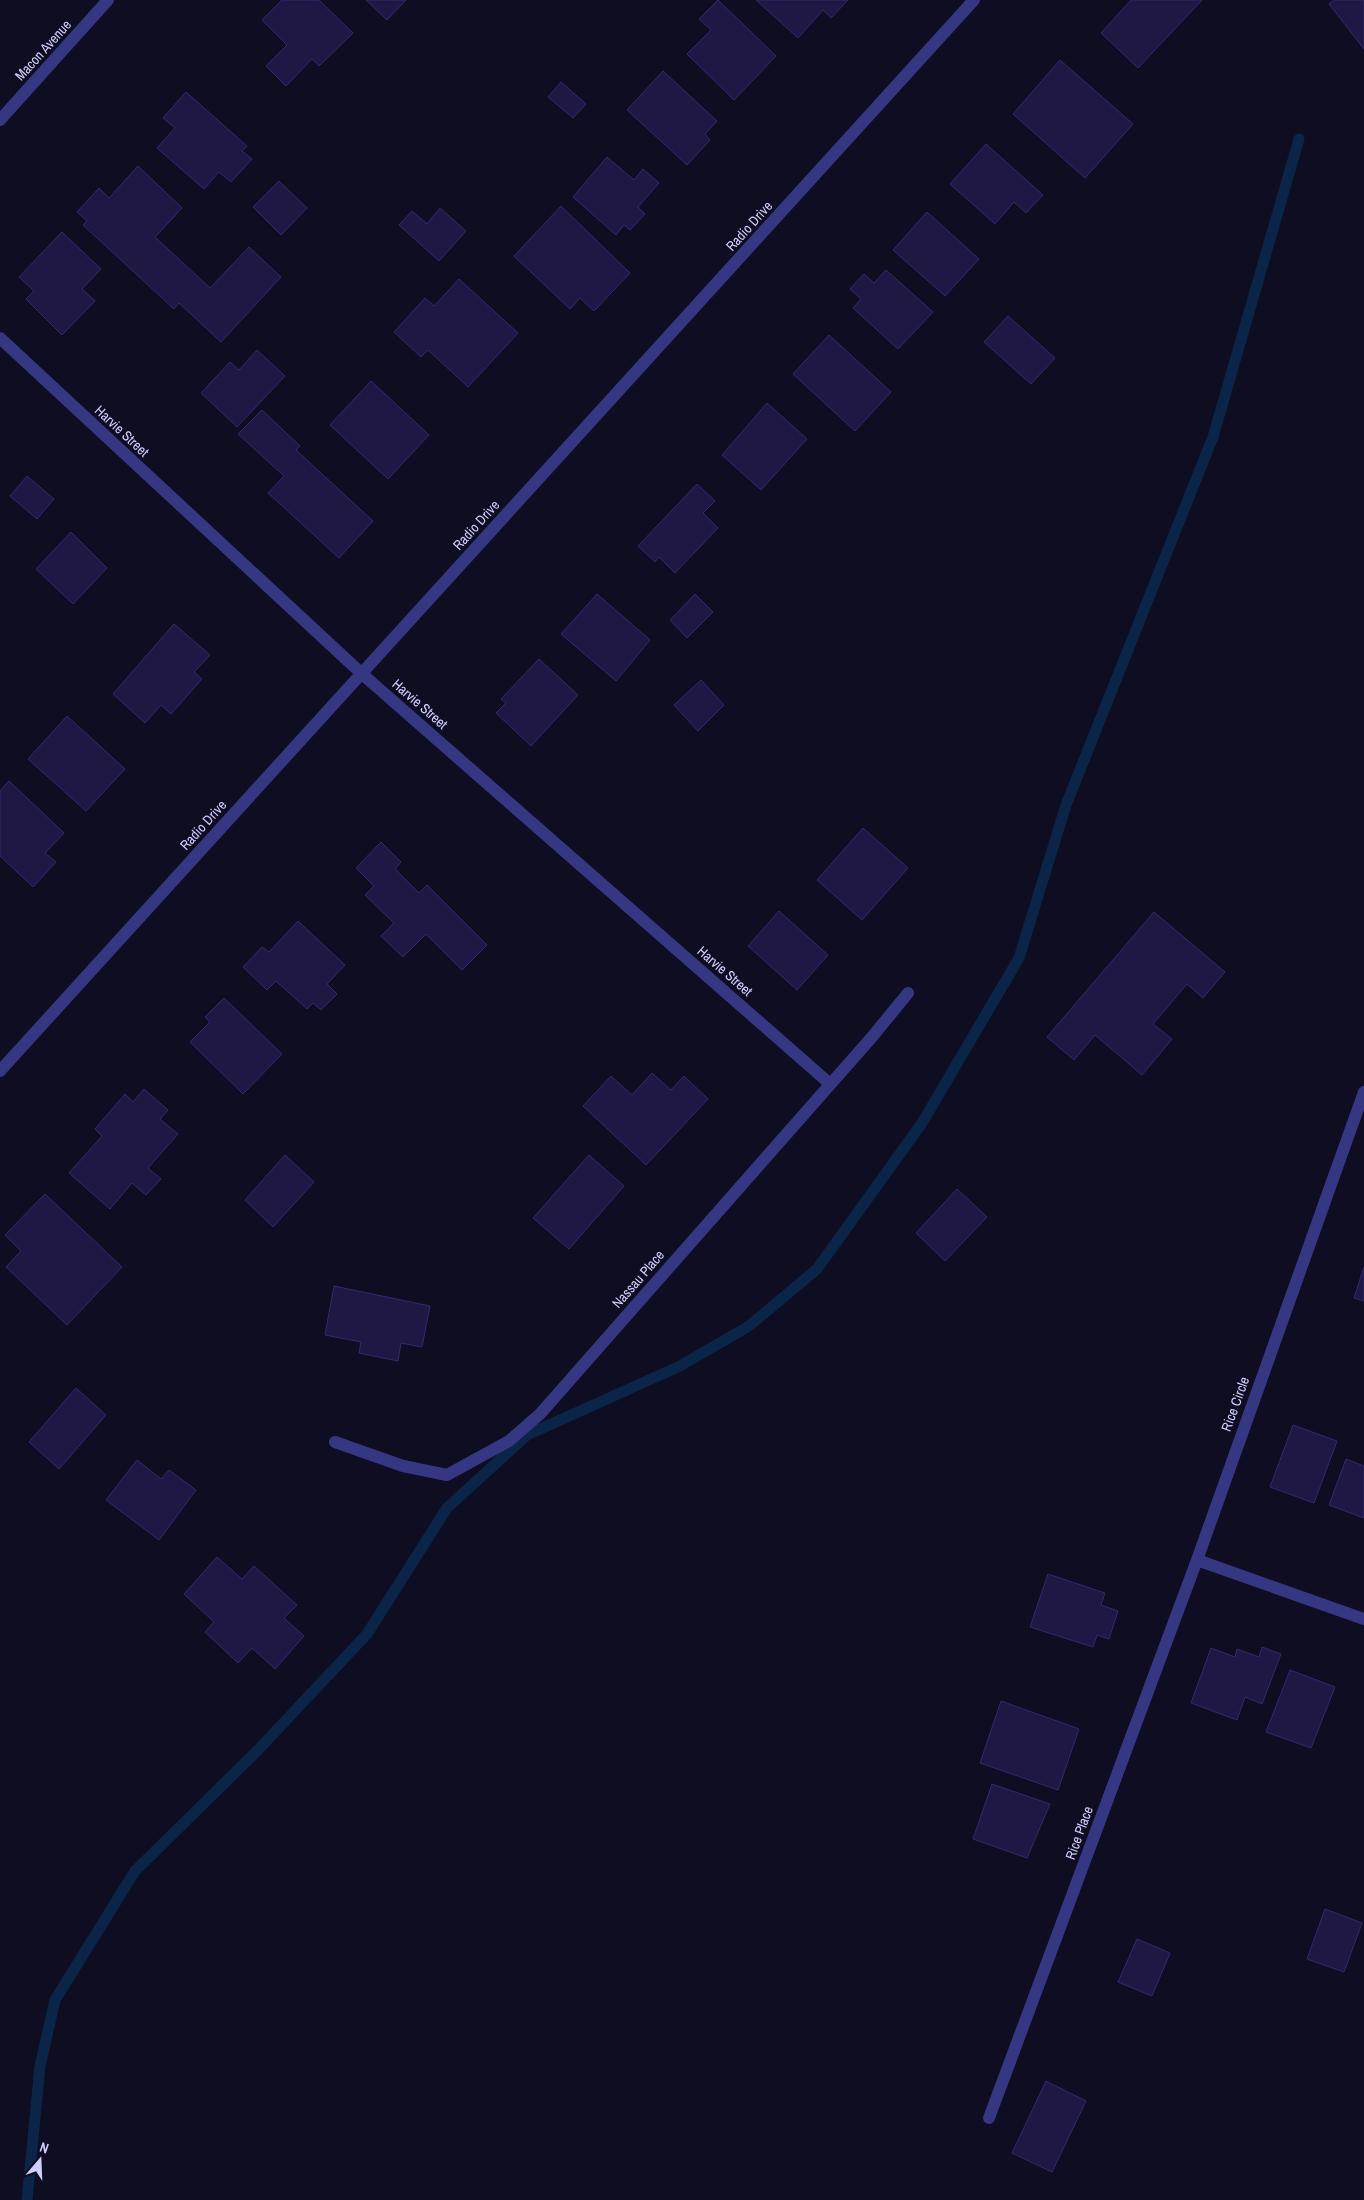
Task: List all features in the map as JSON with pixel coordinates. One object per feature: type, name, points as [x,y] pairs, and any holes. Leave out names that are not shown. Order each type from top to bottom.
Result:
[{"type":"street","name":"Macon Avenue","points":[[0,120],[108,0]]},
{"type":"street","name":"Radio Drive","points":[[0,1071],[974,0]]},
{"type":"street","name":"Harvie Street","points":[[0,338],[361,673],[829,1083]]},
{"type":"street","name":"Nassau Place","points":[[335,1442],[403,1466],[446,1475],[509,1441],[540,1414],[829,1083],[872,1037],[908,993]]},
{"type":"street","name":"Rice Circle","points":[[1197,1560],[1364,1092]]},
{"type":"street","points":[[1197,1560],[1364,1619]]},
{"type":"street","name":"Rice Place","points":[[989,2118],[1197,1560]]},
{"type":"building","points":[[282,0],[319,0],[353,33],[319,66],[312,59],[286,86],[266,66],[287,45],[262,20]]},
{"type":"building","points":[[366,0],[406,0],[387,20]]},
{"type":"building","points":[[718,0],[776,56],[734,100],[687,54],[711,30],[699,19]]},
{"type":"building","points":[[756,0],[848,0],[831,18],[823,10],[798,38]]},
{"type":"building","points":[[1131,0],[1202,0],[1138,68],[1101,33]]},
{"type":"building","points":[[1334,0],[1364,0],[1364,49],[1329,4]]},
{"type":"building","points":[[1060,60],[1133,124],[1085,178],[1013,114]]},
{"type":"building","points":[[663,71],[717,121],[705,134],[710,140],[687,165],[627,110]]},
{"type":"building","points":[[561,82],[586,104],[573,118],[548,97]]},
{"type":"building","points":[[186,92],[247,146],[242,151],[252,159],[231,182],[219,172],[204,189],[157,148],[175,128],[163,118]]},
{"type":"building","points":[[986,144],[1043,195],[1026,213],[1014,202],[995,224],[950,184]]},
{"type":"building","points":[[607,157],[634,180],[643,169],[659,183],[638,207],[645,214],[630,230],[624,225],[616,235],[573,197]]},
{"type":"building","points":[[138,166],[182,208],[155,237],[210,288],[249,247],[281,277],[221,342],[179,303],[174,309],[83,225],[87,221],[77,212],[99,188],[109,198]]},
{"type":"building","points":[[279,181],[307,208],[281,235],[253,207]]},
{"type":"building","points":[[561,206],[630,273],[594,311],[580,298],[570,309],[514,256]]},
{"type":"building","points":[[440,208],[466,231],[439,261],[399,225],[412,211],[427,224]]},
{"type":"building","points":[[927,212],[979,259],[945,296],[893,250]]},
{"type":"building","points":[[62,232],[101,269],[82,289],[95,301],[62,335],[26,299],[34,291],[19,277]]},
{"type":"building","points":[[886,270],[933,312],[898,349],[853,308],[861,299],[850,289],[864,274],[874,283]]},
{"type":"building","points":[[459,279],[518,333],[468,387],[428,350],[421,357],[394,332],[425,298],[434,306]]},
{"type":"building","points":[[1008,316],[1055,358],[1031,384],[984,342]]},
{"type":"building","points":[[829,335],[891,392],[855,431],[793,374]]},
{"type":"building","points":[[257,350],[285,376],[237,427],[201,393],[230,362],[239,370]]},
{"type":"building","points":[[371,381],[429,435],[388,479],[330,425]]},
{"type":"building","points":[[767,403],[807,439],[761,490],[722,455]]},
{"type":"building","points":[[262,410],[300,446],[296,450],[373,521],[339,558],[268,493],[284,476],[238,434]]},
{"type":"building","points":[[27,476],[54,499],[37,519],[10,496]]},
{"type":"building","points":[[697,484],[715,501],[703,513],[718,528],[675,573],[659,557],[655,562],[638,546]]},
{"type":"building","points":[[71,532],[107,568],[73,604],[36,569]]},
{"type":"building","points":[[597,594],[650,640],[616,681],[561,634]]},
{"type":"building","points":[[695,594],[713,612],[687,638],[670,620]]},
{"type":"building","points":[[174,624],[210,655],[194,672],[202,679],[171,714],[161,705],[145,723],[113,694]]},
{"type":"building","points":[[539,659],[578,695],[531,746],[496,713],[506,703],[501,699]]},
{"type":"building","points":[[701,680],[724,705],[698,731],[674,705]]},
{"type":"building","points":[[67,716],[125,769],[86,811],[28,759]]},
{"type":"building","points":[[9,781],[64,833],[45,853],[56,862],[33,887],[0,856],[0,791]]},
{"type":"building","points":[[863,828],[908,868],[862,920],[817,880]]},
{"type":"building","points":[[381,842],[401,862],[395,869],[419,893],[427,885],[487,945],[462,970],[426,934],[403,957],[381,936],[394,923],[365,895],[374,886],[356,868]]},
{"type":"building","points":[[779,911],[828,955],[797,990],[748,946]]},
{"type":"building","points":[[1154,912],[1225,972],[1203,998],[1187,984],[1153,1024],[1172,1039],[1142,1075],[1095,1035],[1074,1060],[1047,1037]]},
{"type":"building","points":[[298,921],[345,965],[327,984],[337,994],[321,1010],[313,1003],[307,1009],[276,981],[267,990],[243,967],[262,947],[269,952]]},
{"type":"building","points":[[224,998],[282,1054],[243,1094],[190,1042],[210,1022],[205,1017]]},
{"type":"building","points":[[652,1073],[671,1090],[684,1076],[708,1099],[646,1165],[583,1106],[611,1076],[632,1095]]},
{"type":"building","points":[[144,1089],[168,1110],[160,1119],[178,1134],[148,1168],[161,1179],[146,1195],[132,1183],[110,1209],[69,1173],[102,1136],[95,1129],[125,1094],[133,1102]]},
{"type":"building","points":[[285,1155],[314,1182],[273,1227],[245,1200]]},
{"type":"building","points":[[589,1155],[624,1186],[569,1249],[533,1218]]},
{"type":"building","points":[[957,1189],[987,1217],[945,1261],[916,1233]]},
{"type":"building","points":[[45,1194],[122,1267],[67,1325],[6,1267],[21,1251],[5,1235]]},
{"type":"building","points":[[1364,1267],[1364,1301],[1354,1298]]},
{"type":"building","points":[[334,1286],[430,1306],[422,1347],[401,1343],[398,1361],[359,1353],[361,1342],[325,1335]]},
{"type":"building","points":[[76,1388],[106,1415],[59,1469],[29,1442]]},
{"type":"building","points":[[1293,1425],[1337,1441],[1314,1503],[1270,1487]]},
{"type":"building","points":[[1346,1459],[1364,1466],[1364,1518],[1329,1505]]},
{"type":"building","points":[[137,1460],[161,1479],[169,1470],[196,1490],[159,1540],[106,1500]]},
{"type":"building","points":[[217,1557],[242,1579],[254,1566],[297,1605],[284,1618],[304,1636],[275,1669],[252,1648],[238,1663],[205,1632],[214,1622],[184,1594]]},
{"type":"building","points":[[1048,1574],[1105,1593],[1101,1605],[1118,1611],[1109,1639],[1097,1635],[1093,1647],[1030,1627]]},
{"type":"building","points":[[1262,1647],[1281,1654],[1262,1704],[1245,1697],[1237,1720],[1191,1703],[1211,1648],[1235,1657],[1237,1649],[1259,1657]]},
{"type":"building","points":[[1290,1670],[1335,1687],[1311,1748],[1266,1732]]},
{"type":"building","points":[[1001,1701],[1079,1729],[1058,1790],[980,1763]]},
{"type":"building","points":[[992,1784],[1050,1804],[1027,1858],[973,1839]]},
{"type":"building","points":[[1325,1909],[1362,1923],[1344,1972],[1307,1959]]},
{"type":"building","points":[[1137,1939],[1170,1953],[1152,1996],[1118,1982]]},
{"type":"building","points":[[1046,2081],[1086,2101],[1052,2172],[1012,2153]]},
{"type":"waterway","points":[[27,2200],[40,2066],[55,2000],[135,1871],[257,1751],[367,1634],[447,1508],[527,1435],[680,1366],[749,1326],[817,1269],[922,1123],[1019,958],[1066,805],[1213,437],[1299,139]]}]
